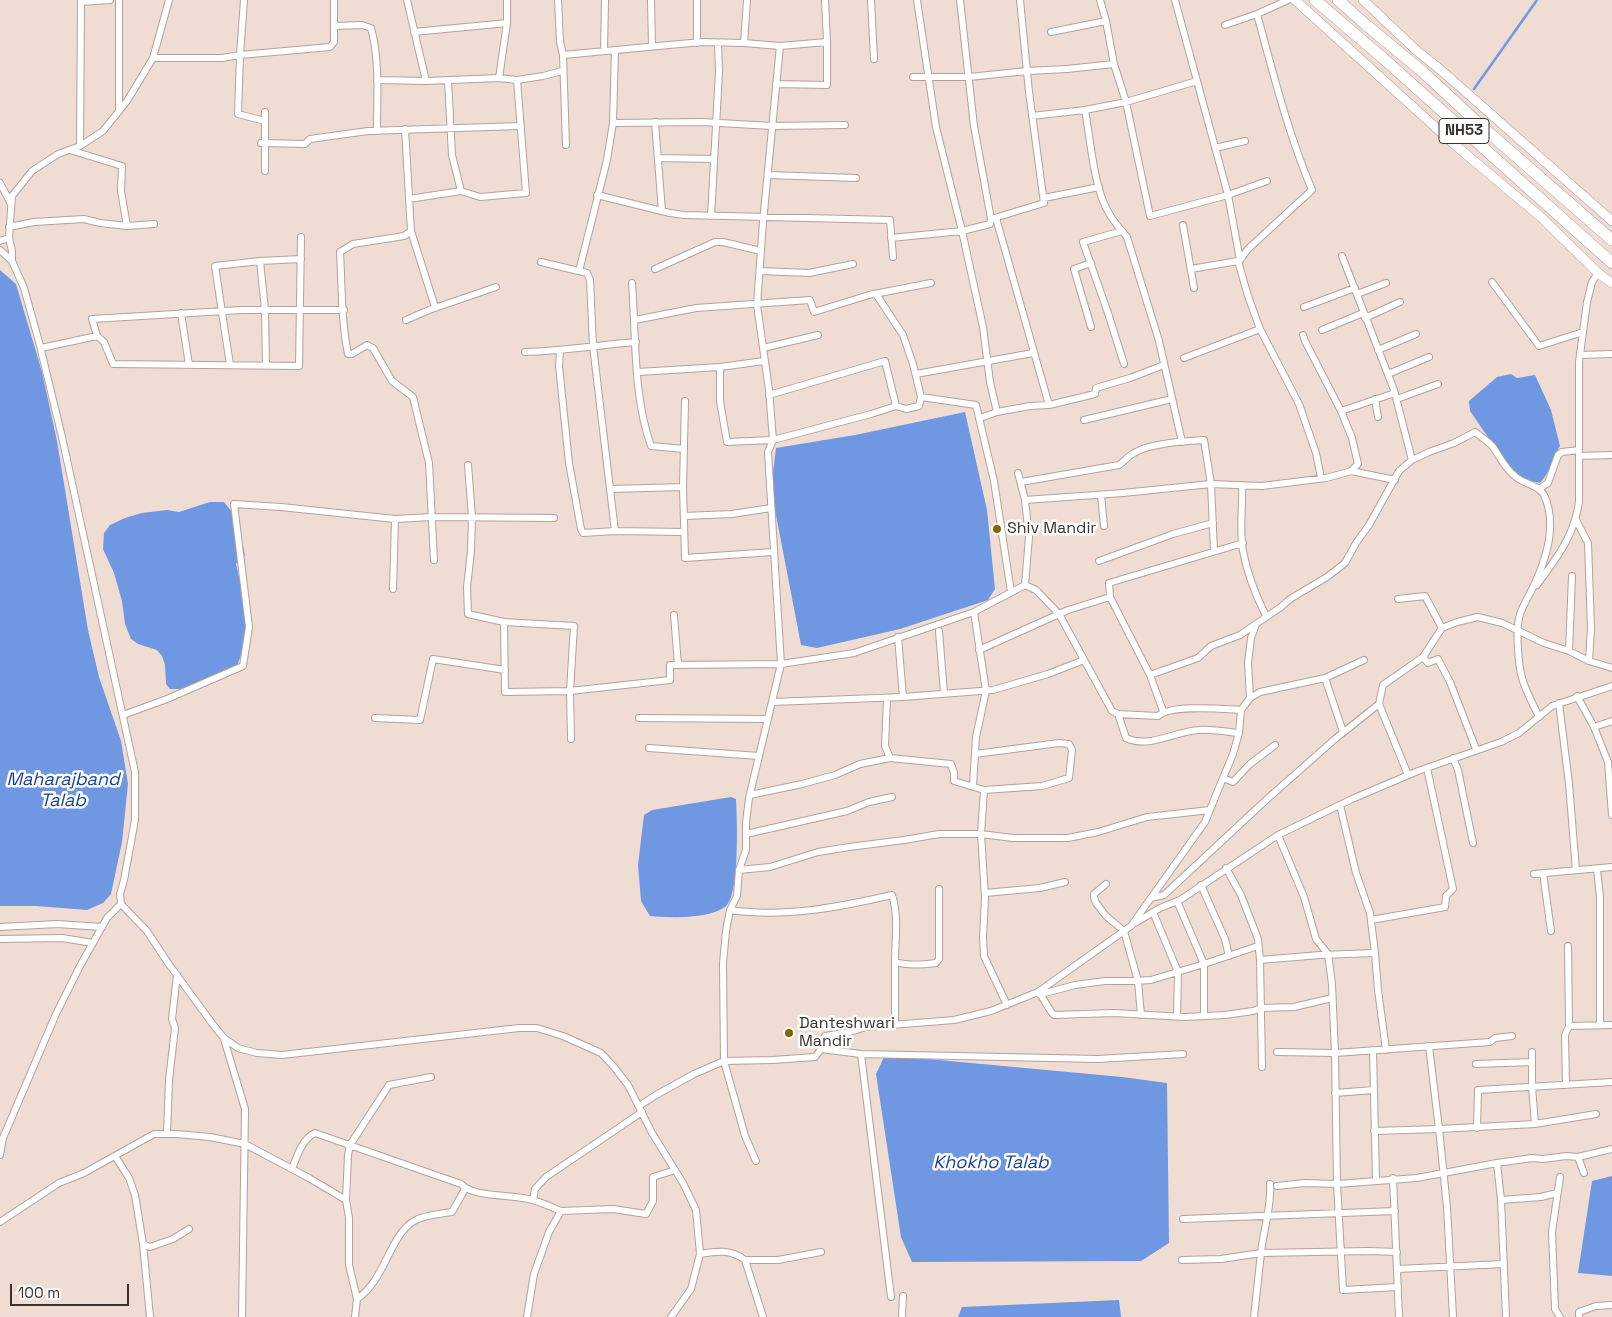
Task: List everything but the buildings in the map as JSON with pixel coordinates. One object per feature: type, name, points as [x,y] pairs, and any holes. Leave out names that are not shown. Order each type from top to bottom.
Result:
[{"type":"highway","name":"NH53","points":[[1315,0],[1384,59],[1612,263]]},
{"type":"highway","name":"NH53","points":[[1338,0],[1423,72],[1479,124],[1612,240]]},
{"type":"street","points":[[80,146],[81,1],[110,0]]},
{"type":"street","points":[[119,0],[119,110]]},
{"type":"street","points":[[12,261],[12,251],[8,238],[12,196],[32,171],[58,154],[80,146],[103,131],[131,94],[153,58],[169,0]]},
{"type":"street","points":[[244,0],[238,114],[266,120]]},
{"type":"street","points":[[153,58],[222,58],[330,47],[334,42],[334,0]]},
{"type":"street","points":[[407,0],[426,81]]},
{"type":"street","points":[[499,78],[507,23],[507,0]]},
{"type":"street","points":[[558,0],[560,42],[563,55],[562,71],[566,145]]},
{"type":"street","points":[[604,51],[605,0]]},
{"type":"street","points":[[651,0],[652,46]]},
{"type":"street","points":[[697,0],[697,43]]},
{"type":"street","points":[[744,43],[747,0]]},
{"type":"street","points":[[776,84],[827,85],[825,0]]},
{"type":"street","points":[[871,0],[874,59]]},
{"type":"street","points":[[917,0],[936,127],[962,230],[983,328],[990,382],[997,412]]},
{"type":"street","points":[[960,0],[974,126],[994,218],[1049,405]]},
{"type":"street","points":[[891,238],[962,230],[990,224],[994,218],[1044,203],[1032,116],[1020,0]]},
{"type":"street","points":[[1100,0],[1114,64],[1126,102],[1150,216],[1267,181]]},
{"type":"street","points":[[1175,0],[1228,194],[1239,261],[1248,296],[1260,329],[1299,404],[1316,452],[1321,478]]},
{"type":"street","points":[[1224,25],[1257,14],[1288,0]]},
{"type":"street","points":[[1295,0],[1455,144],[1542,218],[1612,283]]},
{"type":"street","points":[[1363,0],[1416,50],[1612,221]]},
{"type":"street","points":[[1191,269],[1239,261],[1248,249],[1312,190],[1301,164],[1284,112],[1257,14]]},
{"type":"street","points":[[1051,32],[1106,22]]},
{"type":"street","points":[[414,32],[507,23]]},
{"type":"street","points":[[334,26],[362,25],[371,28],[374,36],[377,80],[377,131]]},
{"type":"street","points":[[563,55],[697,43],[744,43],[780,46],[827,42]]},
{"type":"street","points":[[711,216],[719,72],[718,43]]},
{"type":"street","points":[[756,1160],[745,1136],[724,1061],[723,963],[730,910],[737,896],[739,870],[746,850],[750,795],[781,664],[768,452],[773,440],[757,305],[780,46]]},
{"type":"street","points":[[579,271],[607,160],[613,123],[615,50]]},
{"type":"street","points":[[913,77],[969,77],[1027,71],[1067,70],[1114,64]]},
{"type":"street","points":[[377,80],[426,81],[499,78],[517,80],[562,71]]},
{"type":"street","points":[[448,80],[452,155],[461,192]]},
{"type":"street","points":[[409,198],[461,192],[480,197],[526,193],[517,80]]},
{"type":"street","points":[[1032,116],[1085,110],[1126,102],[1197,81]]},
{"type":"street","points":[[1085,110],[1103,202],[1116,225],[1127,237],[1142,283],[1182,442]]},
{"type":"street","points":[[265,112],[266,120],[263,143],[265,171]]},
{"type":"street","points":[[655,122],[662,211]]},
{"type":"street","points":[[613,123],[716,123],[772,126],[845,125]]},
{"type":"street","points":[[263,143],[305,144],[310,139],[377,131],[520,126]]},
{"type":"street","points":[[406,130],[411,231],[435,308]]},
{"type":"street","points":[[1215,148],[1245,141]]},
{"type":"street","points":[[70,150],[122,166],[121,192],[127,226]]},
{"type":"street","points":[[658,158],[714,159]]},
{"type":"street","points":[[768,175],[856,178]]},
{"type":"street","points":[[0,183],[12,204]]},
{"type":"street","points":[[1044,198],[1099,187]]},
{"type":"street","points":[[598,195],[684,215],[890,220],[893,257]]},
{"type":"street","points":[[9,227],[34,222],[84,219],[127,226],[154,224]]},
{"type":"street","points":[[1184,225],[1194,288]]},
{"type":"street","points":[[411,231],[404,236],[353,244],[340,252],[344,310],[343,328],[348,354],[352,354],[367,345],[373,348],[392,381],[413,397],[429,463],[434,560]]},
{"type":"street","points":[[1122,231],[1083,242],[1124,364]]},
{"type":"street","points":[[0,241],[8,238]]},
{"type":"street","points":[[301,238],[301,259],[300,310],[299,366],[113,364],[104,342],[97,336],[92,319],[222,311],[265,310],[300,310],[344,310]]},
{"type":"street","points":[[655,269],[715,242],[723,242],[761,251]]},
{"type":"street","points":[[0,250],[12,261],[24,288],[41,348],[135,772],[135,820],[120,894],[120,904],[107,918],[56,1014],[3,1138],[0,1155]]},
{"type":"street","points":[[1342,256],[1396,396],[1401,424],[1412,460]]},
{"type":"street","points":[[230,365],[215,266],[301,259]]},
{"type":"street","points":[[260,261],[265,310],[266,365]]},
{"type":"street","points":[[541,262],[587,273],[590,280],[593,346],[615,531]]},
{"type":"street","points":[[1091,263],[1074,269],[1091,327]]},
{"type":"street","points":[[760,271],[809,273],[853,264]]},
{"type":"street","points":[[1527,598],[1561,552],[1576,520],[1579,502],[1580,355],[1587,302],[1592,282],[1598,272]]},
{"type":"street","points":[[1492,282],[1539,346],[1583,332]]},
{"type":"street","points":[[632,283],[643,424],[651,446],[684,449]]},
{"type":"street","points":[[635,320],[696,308],[810,300],[814,312],[876,294],[931,283]]},
{"type":"street","points":[[1304,307],[1386,283]]},
{"type":"street","points":[[406,320],[496,287]]},
{"type":"street","points":[[720,367],[720,401],[728,442],[773,440],[896,406],[906,409],[919,406],[921,397],[916,374],[903,336],[876,294]]},
{"type":"street","points":[[1322,330],[1400,302]]},
{"type":"street","points":[[181,314],[189,365]]},
{"type":"street","points":[[1184,358],[1260,329]]},
{"type":"street","points":[[1378,350],[1416,334]]},
{"type":"street","points":[[763,348],[818,335]]},
{"type":"street","points":[[41,348],[97,336]]},
{"type":"street","points":[[1303,336],[1341,411],[1352,438],[1358,464],[1352,472]]},
{"type":"street","points":[[525,352],[560,351],[636,342]]},
{"type":"street","points":[[560,351],[559,366],[569,463],[583,533],[615,531],[684,532]]},
{"type":"street","points":[[916,374],[1033,353]]},
{"type":"street","points":[[1580,355],[1612,354]]},
{"type":"street","points":[[1388,374],[1429,357]]},
{"type":"street","points":[[638,372],[720,367],[764,361]]},
{"type":"street","points":[[769,395],[884,361],[896,406]]},
{"type":"street","points":[[980,418],[997,412],[1030,406],[1049,405],[1095,394],[1096,388],[1164,365]]},
{"type":"street","points":[[1341,411],[1375,399],[1396,396],[1438,384]]},
{"type":"street","points":[[921,397],[976,405],[994,481],[1011,592]]},
{"type":"street","points":[[1084,420],[1172,399]]},
{"type":"street","points":[[1375,399],[1378,417]]},
{"type":"street","points":[[685,401],[683,487],[685,558],[773,552]]},
{"type":"street","points":[[1150,675],[1198,658],[1211,646],[1240,635],[1345,563],[1399,471],[1412,460],[1454,444],[1475,432],[1491,445],[1514,476],[1524,483],[1540,489],[1544,495],[1549,515],[1549,540],[1546,556],[1519,619],[1518,631],[1518,653],[1522,678],[1539,717]]},
{"type":"street","points":[[1021,482],[1119,465],[1138,450],[1204,440],[1211,484],[1214,551]]},
{"type":"street","points":[[1540,489],[1548,484],[1558,455],[1562,452],[1612,455]]},
{"type":"street","points":[[468,465],[472,517],[467,587],[468,614],[504,622],[574,626],[570,691],[571,739]]},
{"type":"street","points":[[1025,500],[1101,495],[1211,484],[1262,486],[1352,472],[1395,480]]},
{"type":"street","points":[[1018,473],[1025,500],[1029,537],[1025,584]]},
{"type":"street","points":[[1242,484],[1241,518],[1244,557],[1256,596],[1266,616]]},
{"type":"street","points":[[610,489],[683,487]]},
{"type":"street","points":[[1101,495],[1104,526]]},
{"type":"street","points":[[123,715],[167,699],[243,666],[249,627],[234,504],[395,519],[432,517],[554,518]]},
{"type":"street","points":[[684,516],[732,514],[771,508]]},
{"type":"street","points":[[393,588],[395,519]]},
{"type":"street","points":[[1576,520],[1588,543],[1591,628],[1589,661]]},
{"type":"street","points":[[1099,561],[1173,534],[1213,523]]},
{"type":"street","points":[[1163,711],[1150,675],[1110,597],[1109,583],[1243,542]]},
{"type":"street","points":[[1569,651],[1572,576]]},
{"type":"street","points":[[504,622],[505,692],[570,691],[670,680],[670,665],[781,664],[854,653],[974,612],[1025,584]]},
{"type":"street","points":[[1025,584],[1036,590],[1059,614],[1112,710],[1118,714],[1158,716],[1163,711],[1197,708],[1241,710]]},
{"type":"street","points":[[1398,599],[1425,596],[1442,628]]},
{"type":"street","points":[[979,650],[1059,614],[1110,597]]},
{"type":"street","points":[[973,786],[976,737],[986,691],[974,612]]},
{"type":"street","points":[[674,615],[678,664]]},
{"type":"street","points":[[1408,775],[1379,704],[1383,685],[1423,656],[1442,628],[1478,617],[1502,623],[1544,644],[1569,651],[1589,661],[1612,668]]},
{"type":"street","points":[[1250,698],[1248,663],[1251,638],[1256,624]]},
{"type":"street","points":[[938,632],[944,693]]},
{"type":"street","points":[[898,637],[902,697]]},
{"type":"street","points":[[1423,656],[1428,663],[1438,659],[1450,682],[1476,749]]},
{"type":"street","points":[[375,718],[420,720],[433,659],[505,670]]},
{"type":"street","points":[[772,702],[887,698],[986,691],[1006,687],[1084,660]]},
{"type":"street","points":[[1130,926],[1205,822],[1233,754],[1239,733],[1241,710],[1250,698],[1260,692],[1325,678],[1364,660]]},
{"type":"street","points":[[1325,678],[1343,732]]},
{"type":"street","points":[[533,1200],[536,1189],[546,1177],[686,1078],[724,1061],[816,1058],[825,1036],[866,1027],[954,1020],[991,1011],[1038,992],[1130,926],[1177,901],[1278,835],[1408,775],[1476,749],[1501,742],[1519,733],[1552,706],[1577,696],[1612,686]]},
{"type":"street","points":[[1577,696],[1610,762],[1612,814]]},
{"type":"street","points":[[887,698],[885,746],[890,758]]},
{"type":"street","points":[[1559,703],[1569,784],[1576,870]]},
{"type":"street","points":[[1151,898],[1164,895],[1266,800],[1343,732],[1379,704]]},
{"type":"street","points":[[1118,714],[1126,738],[1135,742],[1152,741],[1198,730],[1239,733]]},
{"type":"street","points":[[639,718],[768,719]]},
{"type":"street","points":[[1594,727],[1612,721]]},
{"type":"street","points":[[750,795],[802,784],[860,764],[890,758],[951,764],[954,780],[984,790],[1042,786],[1069,778],[1072,750],[1069,744],[1059,744],[975,754]]},
{"type":"street","points":[[1223,778],[1233,782],[1250,764],[1275,745]]},
{"type":"street","points":[[650,748],[759,756]]},
{"type":"street","points":[[1453,758],[1458,770],[1473,843]]},
{"type":"street","points":[[1371,920],[1445,907],[1446,896],[1453,889],[1427,768]]},
{"type":"street","points":[[984,790],[981,834],[985,893],[984,956],[1007,1005]]},
{"type":"street","points":[[746,834],[846,811],[869,802],[892,797]]},
{"type":"street","points":[[1340,805],[1356,874],[1370,913],[1386,1050]]},
{"type":"street","points":[[739,870],[770,866],[818,852],[939,834],[981,834],[1013,838],[1068,838],[1098,832],[1147,817],[1210,810]]},
{"type":"street","points":[[1278,835],[1304,897],[1316,939],[1328,954],[1335,1053],[1338,1214],[1343,1290],[1398,1286]]},
{"type":"street","points":[[1534,874],[1612,867]]},
{"type":"street","points":[[1226,868],[1248,912],[1258,946],[1260,960],[1262,1067]]},
{"type":"street","points":[[1597,869],[1601,938],[1600,1025]]},
{"type":"street","points":[[1543,873],[1552,931]]},
{"type":"street","points":[[985,893],[1040,888],[1065,882]]},
{"type":"street","points":[[1106,884],[1094,894],[1096,903],[1106,916],[1124,931],[1138,981],[1141,1015]]},
{"type":"street","points":[[1201,885],[1225,939],[1229,956]]},
{"type":"street","points":[[894,962],[906,965],[929,964],[936,963],[939,959],[939,888]]},
{"type":"street","points":[[730,910],[750,913],[810,910],[846,905],[892,895],[896,934],[894,962],[895,1024]]},
{"type":"street","points":[[1177,901],[1204,964],[1204,1016]]},
{"type":"street","points":[[120,904],[147,930],[214,1026],[224,1038],[238,1048],[257,1053],[282,1055],[496,1029],[537,1028],[563,1036],[600,1053],[621,1076],[696,1210],[700,1254],[691,1289],[671,1317]]},
{"type":"street","points":[[1154,912],[1178,972],[1177,1016]]},
{"type":"street","points":[[0,927],[57,924],[102,927]]},
{"type":"street","points":[[0,938],[62,938],[93,943]]},
{"type":"street","points":[[1038,992],[1045,993],[1075,985],[1105,981],[1150,980],[1258,946]]},
{"type":"street","points":[[1566,1085],[1565,1034],[1569,1026],[1568,946]]},
{"type":"street","points":[[1260,960],[1328,954],[1376,953]]},
{"type":"street","points":[[166,1134],[175,1028],[172,1019],[177,975]]},
{"type":"street","points":[[1038,992],[1043,997],[1048,1010],[1054,1014],[1224,1015],[1253,1011],[1260,1008],[1294,1006],[1332,998]]},
{"type":"street","points":[[1569,1026],[1612,1025]]},
{"type":"street","points":[[1276,1052],[1335,1053],[1386,1050],[1490,1042],[1496,1038],[1512,1036]]},
{"type":"street","points":[[224,1038],[245,1109],[242,1317]]},
{"type":"street","points":[[1429,1046],[1447,1208],[1453,1317]]},
{"type":"street","points":[[821,1049],[861,1054],[1098,1059],[1183,1054]]},
{"type":"street","points":[[1373,1050],[1376,1180]]},
{"type":"street","points":[[1532,1052],[1535,1124]]},
{"type":"street","points":[[861,1054],[891,1297]]},
{"type":"street","points":[[1476,1064],[1532,1062]]},
{"type":"street","points":[[355,1317],[357,1299],[349,1265],[349,1218],[346,1200],[350,1145],[389,1085],[431,1078]]},
{"type":"street","points":[[1477,1128],[1478,1090],[1612,1082]]},
{"type":"street","points":[[1335,1093],[1374,1090]]},
{"type":"street","points":[[1374,1131],[1535,1124],[1596,1114]]},
{"type":"street","points":[[292,1169],[304,1141],[315,1133],[460,1184],[465,1189],[505,1197],[528,1198],[561,1211],[613,1209],[646,1214],[653,1201],[653,1177],[675,1170]]},
{"type":"street","points":[[0,1222],[59,1183],[84,1173],[154,1134],[210,1137],[245,1144],[346,1200]]},
{"type":"street","points":[[1254,1317],[1266,1217],[1274,1186],[1305,1183],[1337,1184],[1393,1178],[1417,1178],[1497,1163],[1532,1158],[1578,1157],[1612,1149]]},
{"type":"street","points":[[115,1156],[129,1178],[135,1195],[143,1244],[150,1317]]},
{"type":"street","points":[[1578,1157],[1584,1173]]},
{"type":"street","points":[[1497,1163],[1501,1200],[1506,1317]]},
{"type":"street","points":[[1560,1177],[1552,1232],[1555,1310],[1560,1317]]},
{"type":"street","points":[[1393,1178],[1400,1317]]},
{"type":"street","points":[[357,1299],[365,1294],[374,1284],[403,1229],[416,1220],[452,1212],[465,1189]]},
{"type":"street","points":[[1501,1200],[1540,1197],[1557,1193]]},
{"type":"street","points":[[527,1317],[534,1274],[549,1232],[561,1211]]},
{"type":"street","points":[[1183,1219],[1395,1211]]},
{"type":"street","points":[[143,1244],[150,1247],[172,1239],[189,1229]]},
{"type":"street","points":[[700,1254],[714,1251],[730,1252],[746,1260],[778,1260],[821,1252]]},
{"type":"street","points":[[1182,1260],[1221,1259],[1261,1253],[1397,1252]]},
{"type":"street","points":[[746,1260],[763,1317]]},
{"type":"street","points":[[1397,1269],[1504,1264]]},
{"type":"street","points":[[902,1317],[903,1296]]},
{"type":"street","points":[[1579,1317],[1579,1312],[1596,1306],[1612,1305]]},
{"type":"water","name":"Maharajband Talab","points":[[0,270],[16,284],[42,372],[57,441],[88,630],[99,677],[121,741],[128,784],[122,842],[111,894],[103,903],[87,910],[36,906],[0,906]]},
{"type":"water","points":[[1511,374],[1517,378],[1535,375],[1551,410],[1560,446],[1540,483],[1523,479],[1505,462],[1470,411],[1469,401],[1497,377]]},
{"type":"water","points":[[965,412],[987,510],[995,589],[988,600],[900,629],[817,648],[801,645],[771,489],[776,448],[855,435]]},
{"type":"water","points":[[210,502],[224,502],[237,518],[245,555],[236,564],[247,610],[247,639],[237,666],[187,689],[170,689],[166,684],[165,665],[162,656],[157,650],[138,644],[131,639],[125,624],[122,601],[114,573],[103,549],[104,533],[110,525],[142,513],[167,510],[179,512]]},
{"type":"water","points":[[731,797],[736,799],[737,856],[734,887],[726,906],[700,915],[678,917],[650,916],[641,901],[638,865],[644,815],[652,810]]},
{"type":"water","name":"Khokho Talab","points":[[885,1055],[1122,1077],[1167,1083],[1169,1243],[1141,1261],[912,1262],[901,1237],[876,1074]]},
{"type":"water","points":[[1612,1176],[1612,1276],[1578,1273],[1592,1181]]},
{"type":"water","points":[[1119,1300],[1121,1317],[958,1317],[962,1307]]},
{"type":"waterway","points":[[1474,89],[1537,0]]},
{"type":"place","name":"Shiv Mandir","points":[[997,529]]},
{"type":"place","name":"Danteshwari Mandir","points":[[789,1033]]}]
